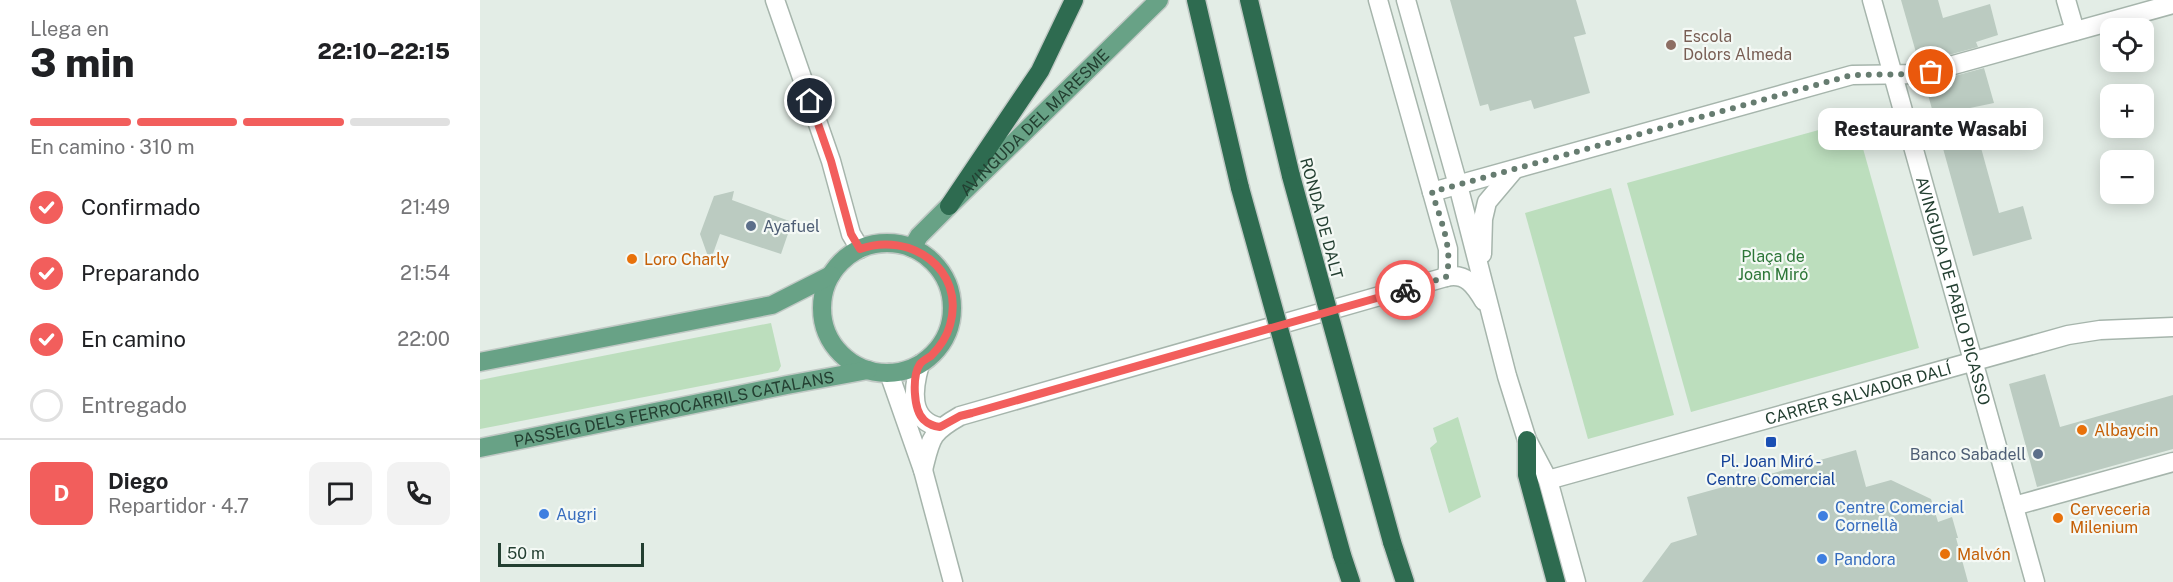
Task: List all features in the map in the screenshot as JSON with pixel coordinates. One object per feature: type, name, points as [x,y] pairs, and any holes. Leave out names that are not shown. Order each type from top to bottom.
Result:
[{"type":"highway","points":[[949,206],[1040,71],[1074,0]]},
{"type":"highway","points":[[1196,0],[1240,188],[1351,582]]},
{"type":"highway","name":"RONDA DE DALT","points":[[1249,0],[1291,176],[1405,582]]},
{"type":"highway","points":[[1527,440],[1527,475],[1556,582]]},
{"type":"main road","name":"AVINGUDA DEL MARESME","points":[[912,248],[919,237],[949,206],[1160,0]]},
{"type":"main road","points":[[880,243],[912,248],[937,266],[947,284],[952,304],[950,324],[936,351],[920,364],[889,373],[868,370],[853,363],[840,353],[826,332],[822,315],[822,299],[831,275],[843,260],[860,249],[880,243]]},
{"type":"main road","points":[[480,362],[771,305],[831,275]]},
{"type":"main road","name":"PASSEIG DELS FERROCARRILS CATALANS","points":[[480,448],[868,370]]},
{"type":"street","points":[[775,0],[831,161],[851,234],[860,249]]},
{"type":"street","points":[[1378,0],[1448,249],[1446,277]]},
{"type":"street","points":[[1406,0],[1527,440],[1548,480],[1576,582]]},
{"type":"street","name":"AVINGUDA DE PABLO PICASSO","points":[[1872,0],[2035,582]]},
{"type":"street","points":[[2066,0],[2075,31]]},
{"type":"street","points":[[1432,192],[1852,75],[1921,74],[2173,4]]},
{"type":"street","points":[[1482,280],[1484,208],[1492,194],[1515,170]]},
{"type":"street","points":[[922,470],[931,441],[940,427],[966,414],[1446,277],[1461,276],[1468,280],[1475,286],[1491,313]]},
{"type":"street","name":"CARRER SALVADOR DALÍ","points":[[1548,480],[2084,332],[2173,327]]},
{"type":"street","points":[[920,364],[914,384],[920,416],[925,422],[940,427]]},
{"type":"street","points":[[889,373],[922,470],[953,582]]},
{"type":"street","points":[[2014,506],[2173,462]]},
{"type":"green space","name":"Plaça de Joan Miró","points":[[1855,120],[1919,348],[1691,412],[1627,183]]},
{"type":"green space","points":[[1611,188],[1674,415],[1588,439],[1525,213]]},
{"type":"green space","points":[[771,323],[781,366],[778,371],[480,429],[480,380]]},
{"type":"green space","points":[[1458,417],[1481,497],[1449,513],[1430,448],[1437,442],[1433,428]]},
{"type":"building","points":[[1450,0],[1576,0],[1586,34],[1574,37],[1590,93],[1534,109],[1531,100],[1490,111],[1488,104],[1480,106]]},
{"type":"building","points":[[1901,0],[1938,0],[1943,18],[1990,4],[1998,35],[1976,42],[1978,47],[1919,63]]},
{"type":"building","points":[[1984,68],[1994,103],[1970,108],[1999,213],[2023,206],[2032,239],[1973,256],[1925,84]]},
{"type":"building","points":[[734,191],[732,200],[792,222],[781,254],[720,234],[710,262],[700,234],[714,196]]},
{"type":"building","points":[[2045,374],[2060,427],[2173,395],[2173,449],[2037,487],[2009,384]]},
{"type":"building","name":"Centre Comercial Cornellà","points":[[1856,450],[1866,487],[1891,480],[1931,499],[1938,522],[1952,517],[1968,582],[1642,582],[1671,543],[1697,535],[1687,497]]},
{"type":"way so far","points":[[1405,290],[1446,277],[1448,249],[1432,192],[1852,75],[1931,72]]},
{"type":"place","name":"Escola Dolors Almeda","points":[[1671,45]]},
{"type":"place","name":"Restaurante Wasabi","points":[[1931,72]]},
{"type":"place","name":"Ayafuel","points":[[751,226]]},
{"type":"place","name":"Loro Charly","points":[[632,259]]},
{"type":"place","name":"Albaycin","points":[[2082,430]]},
{"type":"place","name":"Pl. Joan Miró - Centre Comercial","points":[[1771,442]]},
{"type":"place","name":"Banco Sabadell","points":[[2038,454]]},
{"type":"place","name":"Augri","points":[[544,514]]},
{"type":"place","name":"Centre Comercial Cornellà","points":[[1823,516]]},
{"type":"place","name":"Cerveceria Milenium","points":[[2058,518]]},
{"type":"place","name":"Malvón","points":[[1945,554]]},
{"type":"place","name":"Pandora","points":[[1822,559]]},
{"type":"route","points":[[810,101],[831,161],[851,234],[860,249],[880,243],[912,248],[937,266],[951,293],[952,314],[947,333],[936,351],[920,364],[914,384],[920,416],[932,425],[940,427],[960,416],[1405,290]]}]
